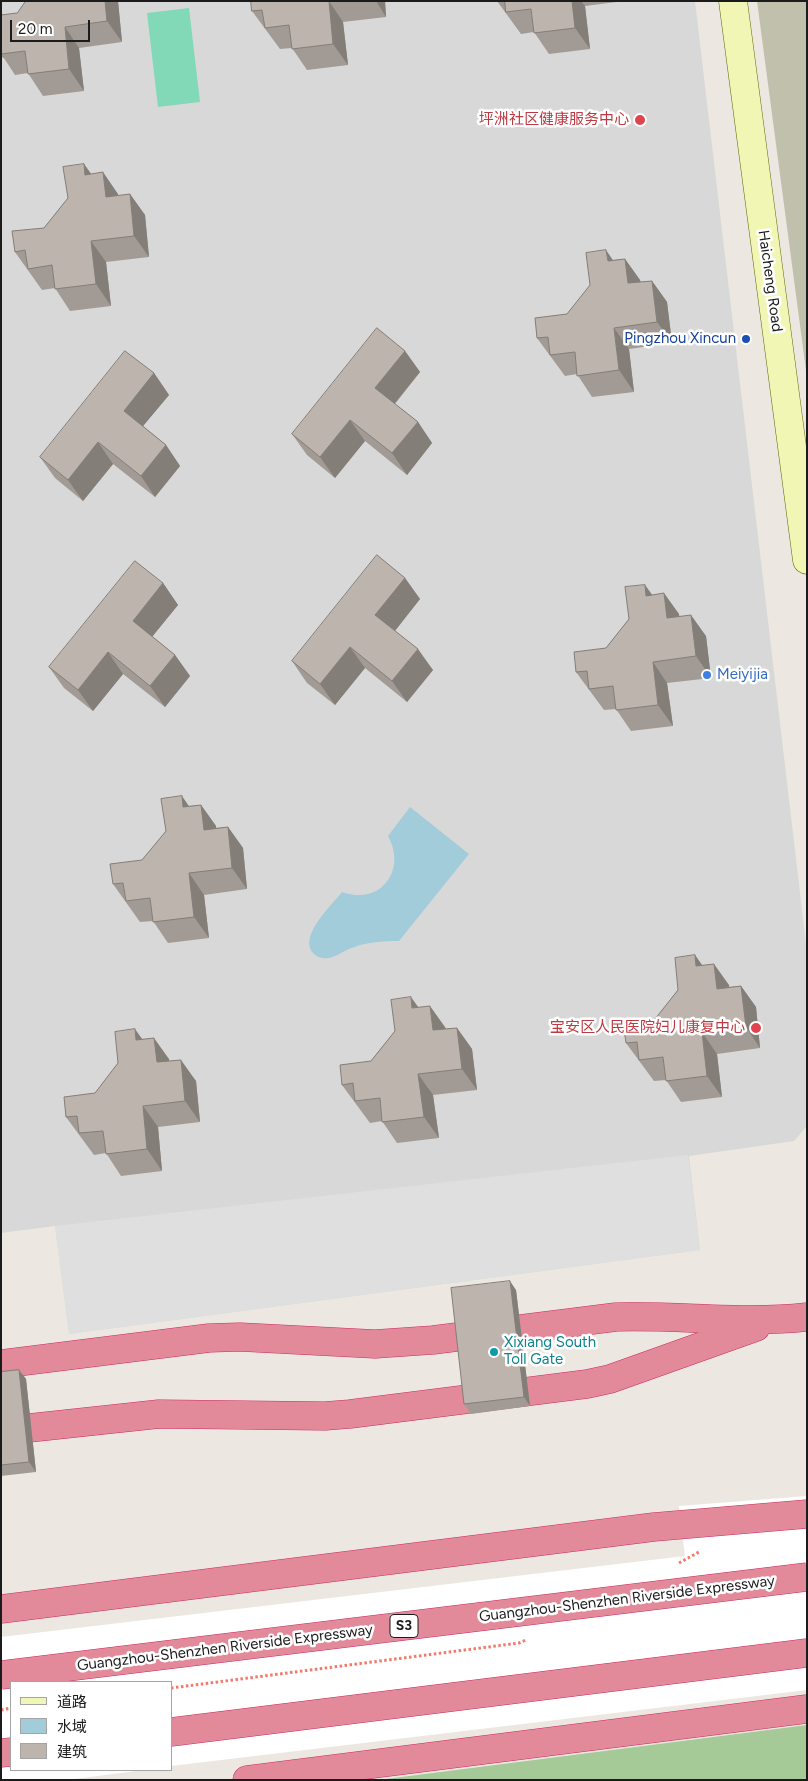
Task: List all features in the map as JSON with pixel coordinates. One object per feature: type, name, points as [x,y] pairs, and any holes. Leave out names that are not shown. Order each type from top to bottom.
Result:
[{"type":"highway","points":[[1,1364],[208,1338],[240,1337],[375,1344],[433,1340],[616,1317],[747,1321],[796,1318]]},
{"type":"highway","points":[[1,1431],[159,1414],[341,1415],[587,1384],[610,1379],[748,1329],[796,1318]]},
{"type":"highway","points":[[1,1609],[644,1528],[807,1514]]},
{"type":"highway","name":"Guangzhou-Shenzhen Riverside Expressway","points":[[1,1675],[807,1577]]},
{"type":"highway","points":[[172,1732],[807,1653]]},
{"type":"highway","points":[[255,1779],[807,1709]]},
{"type":"main road","name":"Haicheng Road","points":[[733,1],[807,560]]},
{"type":"shaded area","points":[[1,1],[695,1],[807,952],[807,1126],[794,1141],[689,1156],[700,1250],[69,1334],[55,1226],[1,1233]]},
{"type":"shaded area","points":[[757,1],[807,1],[807,378]]},
{"type":"shaded area","points":[[688,1155],[700,1250],[69,1334],[55,1226]]},
{"type":"green space","points":[[189,8],[200,102],[158,107],[147,13]]},
{"type":"green space","points":[[807,1725],[807,1780],[378,1780]]},
{"type":"water","points":[[410,807],[469,854],[399,941],[361,945],[334,957],[322,958],[317,956],[310,947],[313,930],[324,913],[342,892],[356,895],[368,894],[379,889],[387,882],[392,872],[394,861],[393,849],[388,836]]},
{"type":"pier","points":[[807,1496],[807,1690],[172,1766],[172,1681],[10,1681],[10,1771],[136,1771],[66,1780],[1,1780],[1,1637],[685,1556],[679,1506]]},
{"type":"building","points":[[26,1],[105,1],[107,21],[65,27],[69,69],[28,74],[25,51],[1,54],[1,15],[17,13]]},
{"type":"building","points":[[251,1],[329,1],[333,44],[292,49],[289,25],[265,28],[262,10],[252,11]]},
{"type":"building","points":[[505,1],[572,1],[575,28],[534,33],[531,9],[506,12]]},
{"type":"building","points":[[84,164],[85,175],[103,172],[106,197],[130,194],[134,236],[91,241],[96,284],[55,289],[52,265],[28,269],[25,250],[15,252],[12,231],[44,228],[68,198],[63,167]]},
{"type":"building","points":[[606,250],[608,261],[625,259],[628,283],[652,281],[657,322],[614,328],[619,370],[577,376],[575,352],[550,355],[548,337],[537,338],[535,318],[567,314],[590,285],[586,253]]},
{"type":"building","points":[[377,328],[405,351],[375,388],[418,422],[392,453],[350,420],[320,457],[292,434]]},
{"type":"building","points":[[125,351],[154,373],[124,411],[166,445],[141,476],[98,442],[68,480],[40,457]]},
{"type":"building","points":[[377,555],[405,578],[375,615],[418,649],[392,681],[350,647],[320,684],[292,661]]},
{"type":"building","points":[[135,561],[163,583],[133,621],[175,655],[150,686],[108,652],[78,690],[49,667]]},
{"type":"building","points":[[645,585],[646,596],[664,593],[667,618],[691,615],[696,656],[653,662],[658,705],[616,710],[613,686],[589,689],[587,671],[576,672],[574,652],[606,648],[629,619],[625,587]]},
{"type":"building","points":[[182,796],[183,807],[201,805],[204,830],[228,827],[232,868],[189,873],[194,917],[153,922],[150,898],[126,901],[123,883],[113,884],[110,864],[142,860],[166,831],[161,799]]},
{"type":"building","points":[[695,955],[696,966],[714,964],[717,989],[741,986],[746,1027],[702,1032],[707,1076],[666,1081],[663,1057],[639,1060],[637,1042],[626,1043],[623,1023],[655,1019],[678,990],[675,958]]},
{"type":"building","points":[[411,997],[412,1008],[430,1006],[433,1030],[457,1028],[462,1069],[418,1074],[424,1117],[382,1122],[380,1098],[355,1101],[353,1083],[342,1085],[340,1065],[371,1061],[395,1031],[391,1000]]},
{"type":"building","points":[[135,1029],[136,1040],[154,1038],[157,1062],[181,1060],[185,1101],[143,1106],[147,1149],[106,1154],[103,1131],[79,1133],[77,1116],[66,1117],[64,1097],[95,1093],[118,1063],[115,1032]]},
{"type":"building","name":"Xixiang South Toll Gate","points":[[510,1281],[524,1397],[464,1404],[451,1288]]},
{"type":"building","points":[[19,1370],[29,1462],[1,1465],[1,1372]]},
{"type":"place","name":"坪洲社区健康服务中心","points":[[640,120]]},
{"type":"place","name":"Pingzhou Xincun","points":[[746,339]]},
{"type":"place","name":"Meiyijia","points":[[707,675]]},
{"type":"place","name":"宝安区人民医院妇儿康复中心","points":[[756,1028]]},
{"type":"place","name":"Xixiang South Toll Gate","points":[[494,1352]]}]
